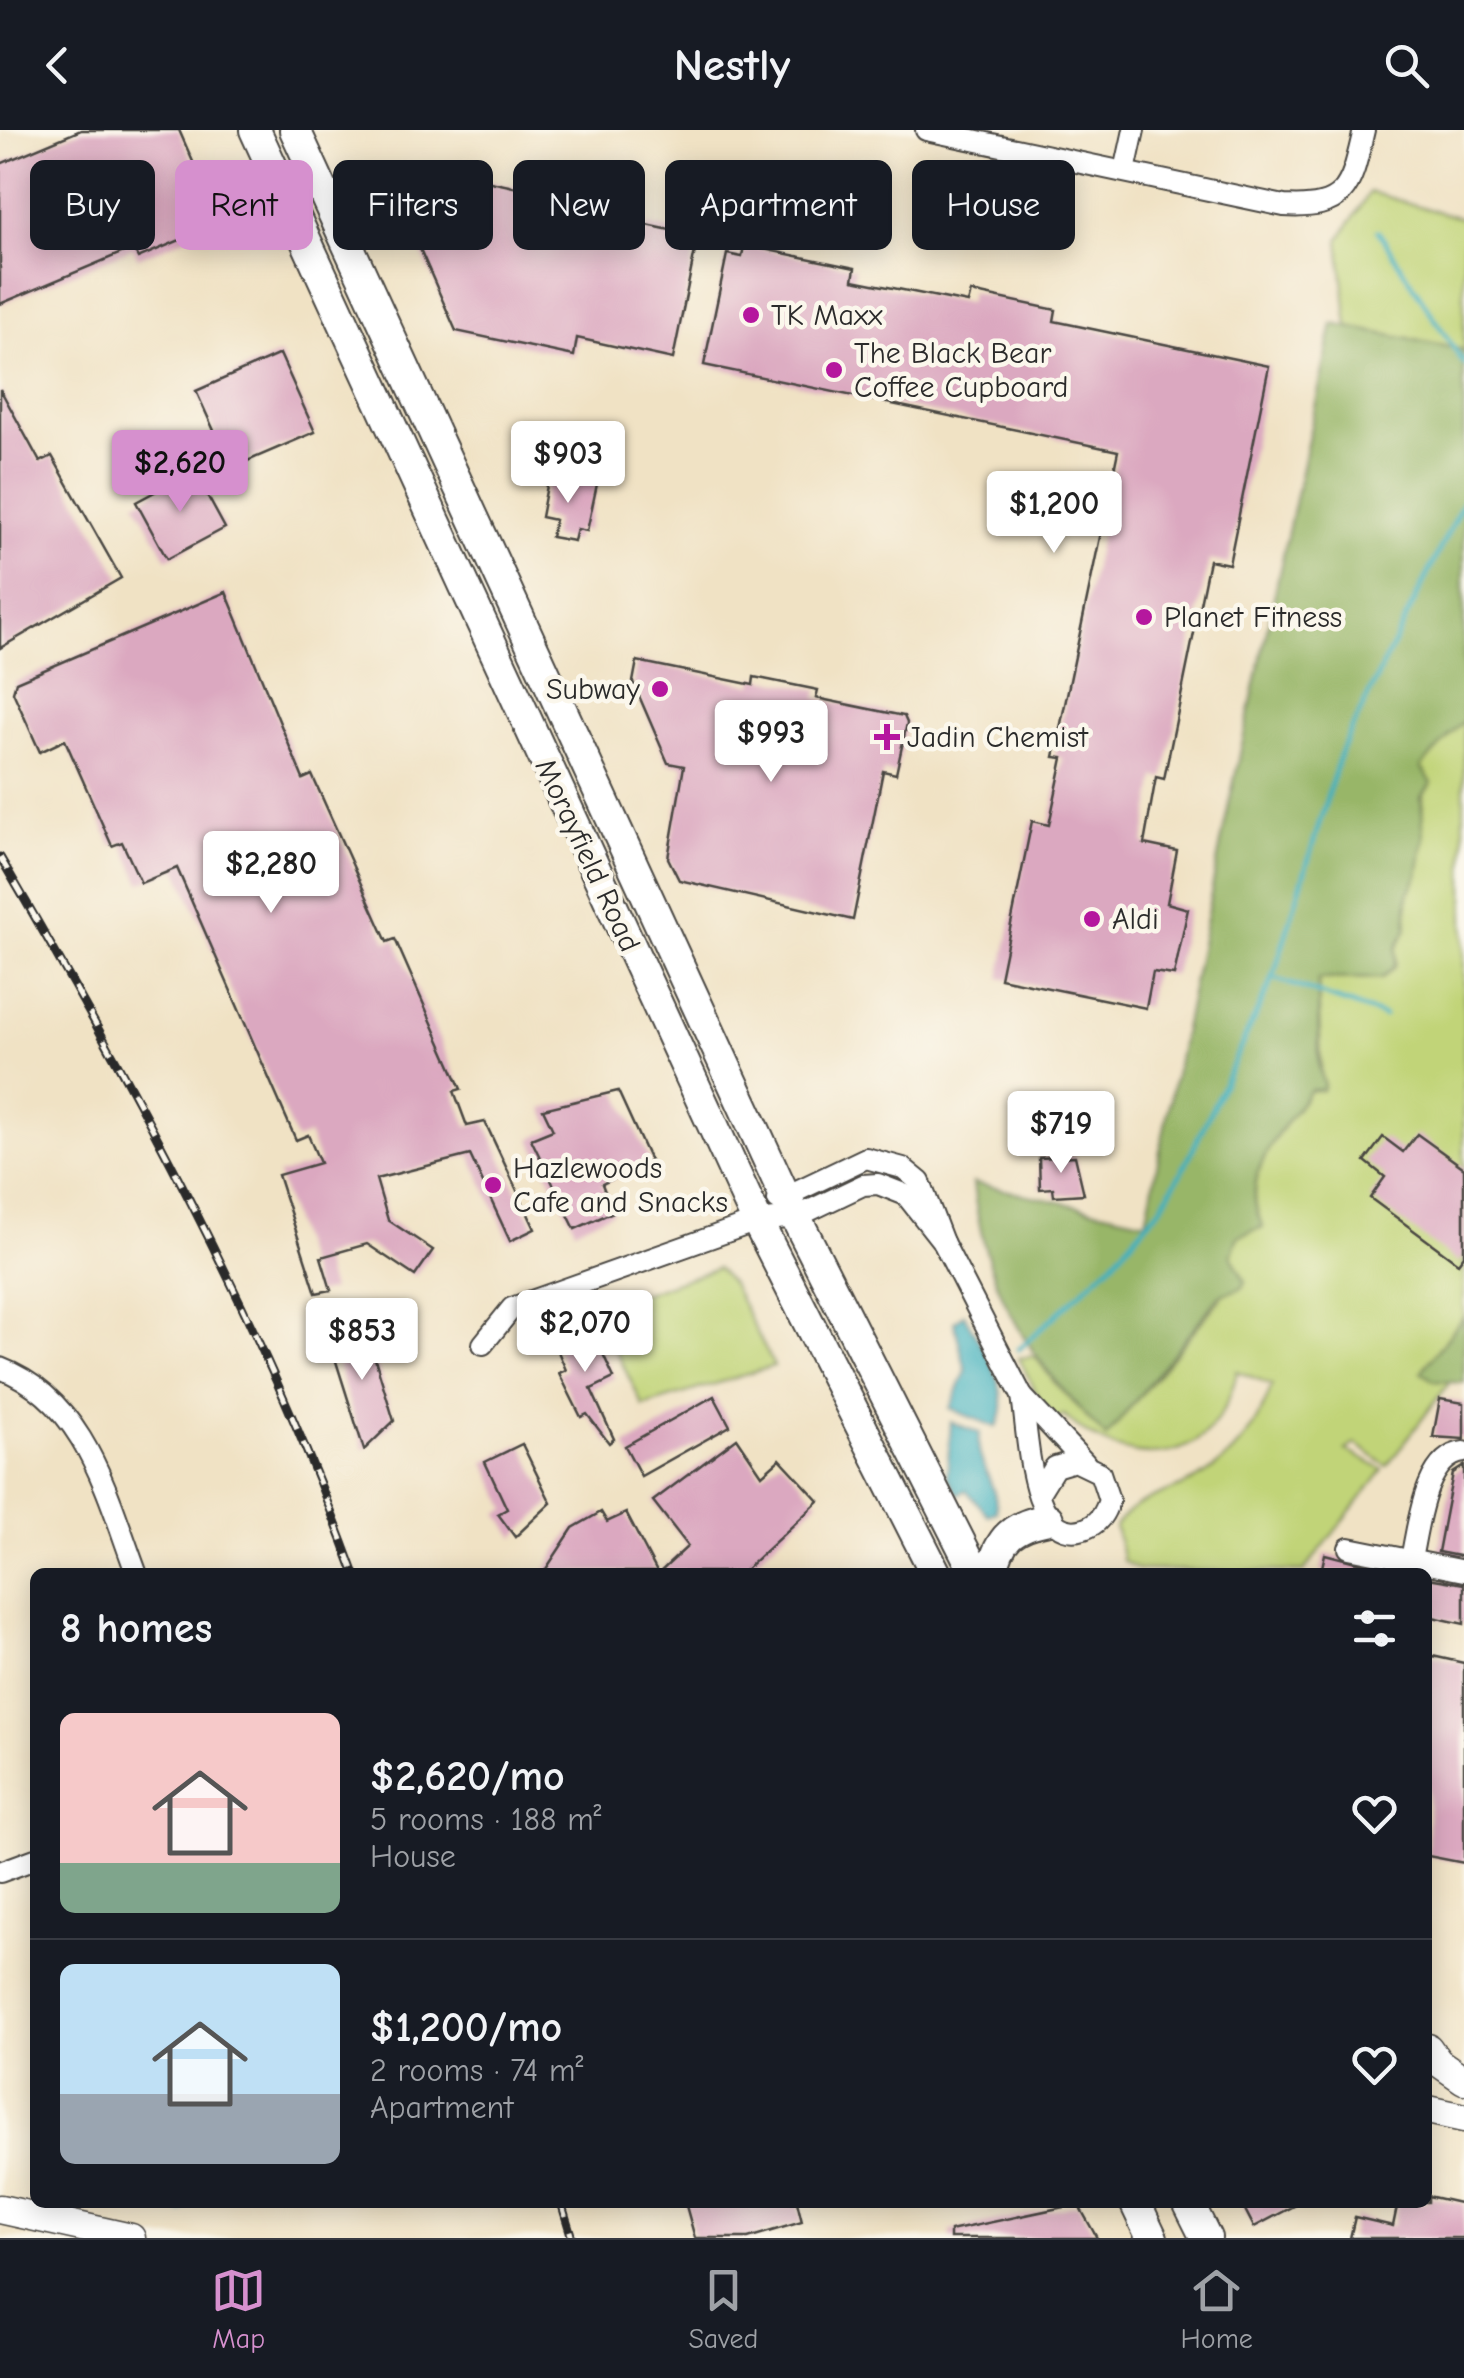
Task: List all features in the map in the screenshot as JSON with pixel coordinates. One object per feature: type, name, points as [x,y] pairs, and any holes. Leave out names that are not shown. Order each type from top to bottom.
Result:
[{"type":"main road","name":"Morayfield Road","points":[[255,130],[757,1221],[933,1568]]},
{"type":"main road","name":"Morayfield Road","points":[[295,130],[790,1206],[972,1568]]},
{"type":"main road","points":[[993,1568],[997,1548],[1043,1506]]},
{"type":"main road","points":[[1137,2208],[1152,2238]]},
{"type":"main road","points":[[1191,2208],[1206,2238]]},
{"type":"street","points":[[926,130],[1284,206],[1310,208],[1336,199],[1351,185],[1364,130]]},
{"type":"street","points":[[1125,171],[1134,130]]},
{"type":"street","points":[[483,1344],[512,1308],[757,1221],[790,1206],[866,1158],[903,1168],[920,1182],[943,1242],[1022,1396],[1106,1481],[1109,1500],[1104,1514],[1091,1526],[1074,1531],[1043,1506],[1022,1396]]},
{"type":"street","points":[[0,1368],[41,1392],[78,1432],[134,1568]]},
{"type":"street","points":[[1411,1559],[1420,1518],[1440,1465],[1464,1452]]},
{"type":"street","points":[[1043,1506],[1055,1467],[1085,1463]]},
{"type":"street","points":[[1349,1548],[1464,1570]]},
{"type":"street","points":[[0,1872],[30,1861]]},
{"type":"street","points":[[1432,2054],[1464,2082]]},
{"type":"street","points":[[1432,2077],[1464,2082]]},
{"type":"street","points":[[1432,2111],[1464,2118]]},
{"type":"street","points":[[0,2209],[131,2238]]},
{"type":"green space","points":[[1370,192],[1464,219],[1464,350],[1348,327],[1339,240]]},
{"type":"green space","points":[[1333,324],[1464,350],[1464,720],[1421,767],[1432,783],[1421,797],[1424,837],[1418,876],[1408,894],[1406,931],[1396,948],[1395,966],[1382,978],[1318,979],[1319,1066],[1324,1085],[1322,1090],[1310,1090],[1275,1138],[1258,1172],[1256,1208],[1263,1227],[1238,1236],[1231,1255],[1245,1281],[1242,1288],[1220,1295],[1106,1437],[1055,1380],[1000,1292],[979,1223],[973,1183],[1146,1221],[1225,823]]},
{"type":"green space","points":[[1464,720],[1464,1363],[1387,1466],[1356,1444],[1346,1450],[1383,1470],[1306,1568],[1136,1568],[1123,1561],[1115,1526],[1141,1504],[1191,1482],[1222,1462],[1256,1420],[1272,1385],[1237,1371],[1226,1404],[1210,1428],[1190,1444],[1167,1453],[1142,1454],[1089,1434],[1063,1415],[1056,1420],[1040,1401],[1019,1358],[1035,1356],[1106,1437],[1240,1275],[1231,1255],[1238,1236],[1263,1227],[1255,1189],[1266,1154],[1310,1090],[1322,1090],[1318,979],[1382,978],[1395,966],[1396,948],[1406,931],[1408,894],[1418,876],[1425,773],[1421,767]]},
{"type":"green space","points":[[717,1268],[732,1284],[774,1366],[643,1406],[596,1310]]},
{"type":"green space","points":[[1464,1316],[1464,1383],[1434,1381],[1421,1372]]},
{"type":"water","points":[[964,1314],[999,1385],[1001,1414],[996,1427],[950,1409],[966,1371],[954,1322]]},
{"type":"water","points":[[951,1422],[980,1433],[980,1453],[994,1491],[996,1512],[988,1515],[966,1490],[958,1495],[947,1476]]},
{"type":"building","points":[[81,130],[179,130],[192,160],[175,160],[175,242],[138,258],[134,250],[155,250],[155,160],[30,160],[30,250],[128,250],[0,304],[0,164]]},
{"type":"building","points":[[493,183],[513,187],[513,250],[645,250],[647,225],[665,229],[665,250],[695,250],[673,359],[577,338],[574,356],[456,331],[420,250],[493,250]]},
{"type":"building","points":[[743,250],[768,250],[855,268],[853,280],[968,303],[971,292],[1056,310],[1054,321],[1269,366],[1229,564],[1209,560],[1164,779],[1156,777],[1144,844],[1177,851],[1167,903],[1188,909],[1174,975],[1153,972],[1146,1008],[1000,978],[1032,821],[1049,825],[1063,758],[1054,757],[1118,451],[704,365],[727,254],[742,257]]},
{"type":"building","points":[[280,354],[315,432],[231,468],[196,391]]},
{"type":"building","points":[[0,389],[40,462],[52,456],[121,578],[0,648]]},
{"type":"building","points":[[194,471],[225,528],[167,559],[136,502]]},
{"type":"building","points":[[549,475],[597,484],[587,531],[577,529],[574,541],[551,537],[555,520],[541,517]]},
{"type":"building","points":[[226,592],[303,779],[312,775],[387,942],[395,939],[461,1089],[454,1091],[467,1126],[485,1122],[535,1229],[510,1241],[470,1155],[376,1179],[388,1220],[433,1250],[415,1276],[367,1244],[321,1257],[331,1290],[316,1293],[278,1175],[320,1163],[308,1135],[296,1140],[177,868],[141,883],[122,842],[112,846],[65,740],[40,752],[13,692],[16,682]]},
{"type":"building","points":[[637,661],[753,685],[754,677],[818,690],[816,698],[904,716],[907,723],[896,774],[883,771],[853,920],[679,880],[668,858],[684,766],[668,763],[633,682]]},
{"type":"building","points":[[618,1091],[650,1161],[602,1184],[613,1212],[575,1229],[531,1139],[553,1130],[543,1109]]},
{"type":"building","points":[[1417,1134],[1464,1168],[1464,1255],[1458,1263],[1370,1198],[1385,1177],[1365,1161],[1383,1137],[1403,1152]]},
{"type":"building","points":[[1075,1156],[1084,1194],[1054,1196],[1053,1188],[1040,1189],[1039,1158]]},
{"type":"building","points":[[364,1323],[394,1421],[364,1450],[328,1336]]},
{"type":"building","points":[[583,1323],[589,1336],[594,1334],[614,1378],[591,1389],[614,1439],[609,1443],[587,1414],[581,1417],[559,1373],[566,1370],[556,1347],[572,1340],[567,1331]]},
{"type":"building","points":[[714,1396],[730,1426],[641,1476],[625,1446]]},
{"type":"building","points":[[1440,1399],[1464,1403],[1464,1439],[1433,1437]]},
{"type":"building","points":[[737,1438],[762,1475],[780,1459],[819,1501],[747,1568],[664,1568],[688,1546],[653,1501]]},
{"type":"building","points":[[522,1444],[551,1503],[515,1537],[498,1514],[507,1509],[485,1462]]},
{"type":"building","points":[[1464,1466],[1464,1557],[1438,1552],[1453,1473]]},
{"type":"building","points":[[601,1512],[607,1522],[626,1513],[655,1568],[547,1568],[573,1528]]},
{"type":"building","points":[[1325,1554],[1379,1568],[1322,1568]]},
{"type":"building","points":[[1432,1579],[1464,1584],[1464,1624],[1432,1617]]},
{"type":"building","points":[[1432,1656],[1464,1663],[1464,1863],[1432,1857]]},
{"type":"building","points":[[1432,2197],[1464,2204],[1464,2238],[1350,2238],[1355,2217],[1393,2226],[1397,2208],[1432,2208]]},
{"type":"building","points":[[687,2208],[798,2208],[802,2222],[748,2238],[695,2238]]},
{"type":"building","points":[[1059,2208],[1080,2208],[1097,2238],[950,2238],[950,2231]]},
{"type":"building","points":[[1244,2208],[1290,2208],[1254,2227]]},
{"type":"waterway","points":[[1378,231],[1464,364]]},
{"type":"waterway","points":[[1019,1349],[1112,1263],[1161,1207],[1187,1162],[1273,978],[1341,751],[1464,500]]},
{"type":"waterway","points":[[1273,978],[1384,1016]]},
{"type":"waterway","points":[[181,2211],[185,2208]]},
{"type":"railway","points":[[0,857],[99,1030],[193,1207],[279,1387],[352,1568]]},
{"type":"railway","points":[[563,2208],[572,2238]]},
{"type":"place","name":"TK Maxx","points":[[751,315]]},
{"type":"place","name":"The Black Bear Coffee Cupboard","points":[[834,370]]},
{"type":"place","name":"Planet Fitness","points":[[1144,617]]},
{"type":"place","name":"Subway","points":[[660,689]]},
{"type":"place","name":"Jadin Chemist","points":[[887,737]]},
{"type":"place","name":"Aldi","points":[[1092,919]]},
{"type":"place","name":"Hazlewoods Cafe and Snacks","points":[[493,1185]]}]
